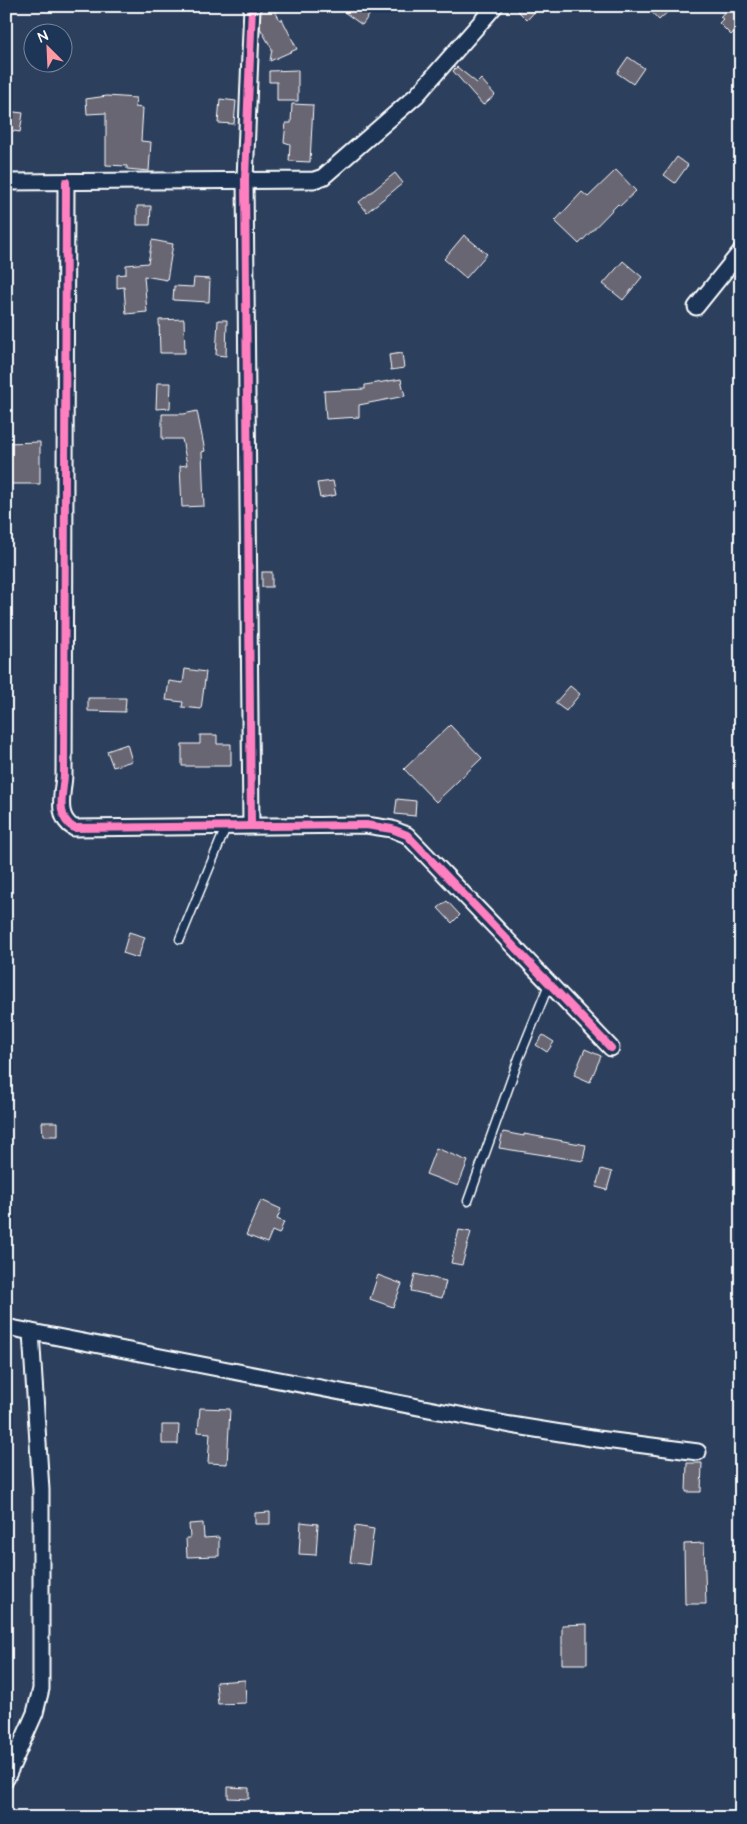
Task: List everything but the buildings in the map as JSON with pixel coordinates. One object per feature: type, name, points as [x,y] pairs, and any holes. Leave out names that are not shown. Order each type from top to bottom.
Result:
[{"type":"street","points":[[251,825],[245,180],[252,6]]},
{"type":"street","points":[[6,182],[314,180],[323,177],[417,95],[494,6]]},
{"type":"street","points":[[66,182],[64,775],[61,812],[67,824],[74,828],[226,827],[251,825],[366,826],[392,829],[407,835],[611,1048]]},
{"type":"street","points":[[696,307],[741,251]]},
{"type":"street","points":[[6,1327],[511,1425],[598,1440],[698,1452]]},
{"type":"street","points":[[6,1779],[34,1713],[41,1689],[41,1490],[31,1332]]},
{"type":"lane","points":[[180,939],[226,827]]},
{"type":"lane","points":[[468,1201],[519,1058],[549,984]]},
{"type":"cycle path","points":[[251,825],[245,179],[252,6]]},
{"type":"cycle path","points":[[66,182],[64,775],[61,804],[64,818],[74,828],[366,825],[392,829],[407,835],[611,1048]]}]
